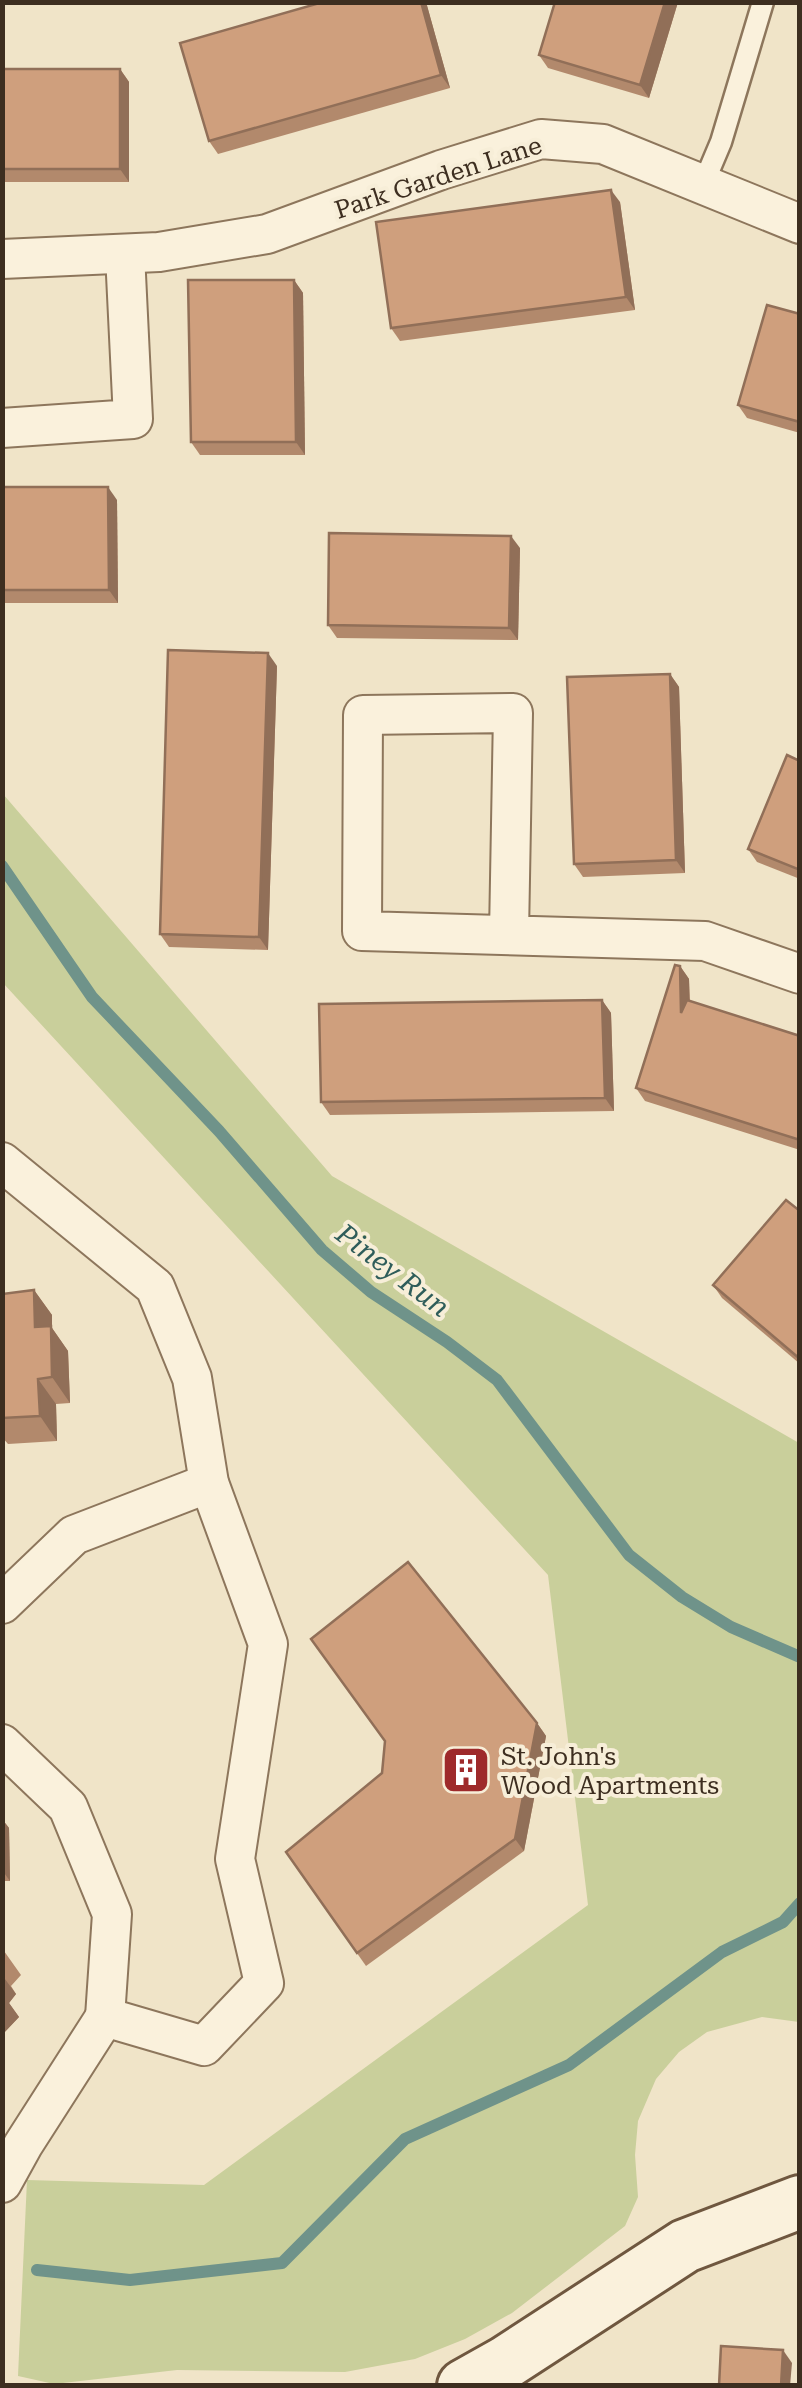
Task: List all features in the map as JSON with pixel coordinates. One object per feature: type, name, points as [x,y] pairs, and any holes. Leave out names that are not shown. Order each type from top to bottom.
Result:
[{"type":"street","name":"Park Garden Lane","points":[[2,259],[159,252],[268,234],[441,170],[540,139],[603,144],[800,224]]},
{"type":"street","points":[[2,428],[134,419],[125,254]]},
{"type":"street","points":[[509,934],[513,713],[363,715],[362,931],[705,940],[800,974]]},
{"type":"street","points":[[2,1162],[155,1287],[192,1378],[209,1483],[268,1644],[235,1859],[264,1983],[204,2046],[105,2017]]},
{"type":"street","points":[[2,1604],[74,1535],[209,1483]]},
{"type":"street","points":[[2,1744],[68,1808],[112,1914],[105,2017],[2,2183]]},
{"type":"street","points":[[464,2386],[685,2246],[800,2202]]},
{"type":"lane","points":[[702,187],[721,142],[763,2]]},
{"type":"green space","points":[[3,794],[332,1176],[799,1443],[799,2022],[762,2017],[707,2032],[679,2052],[656,2079],[638,2121],[638,2197],[625,2226],[512,2313],[465,2339],[415,2359],[345,2372],[177,2370],[54,2384],[18,2376],[27,2180],[204,2185],[588,1905],[548,1575],[3,983]]},
{"type":"building","points":[[323,2],[421,2],[441,75],[209,141],[180,43]]},
{"type":"building","points":[[555,2],[665,2],[640,85],[539,55]]},
{"type":"building","points":[[2,69],[120,69],[120,169],[2,169]]},
{"type":"building","points":[[611,190],[626,297],[391,328],[376,222]]},
{"type":"building","points":[[188,280],[294,280],[296,442],[191,442]]},
{"type":"building","points":[[767,305],[800,314],[800,422],[738,405]]},
{"type":"building","points":[[2,487],[108,487],[109,590],[2,590]]},
{"type":"building","points":[[329,533],[511,536],[509,628],[328,625]]},
{"type":"building","points":[[168,650],[268,653],[259,937],[160,934]]},
{"type":"building","points":[[670,674],[676,860],[574,864],[567,677]]},
{"type":"building","points":[[787,755],[800,761],[800,870],[748,849]]},
{"type":"building","points":[[675,965],[680,966],[681,1013],[687,1000],[800,1036],[800,1140],[636,1088]]},
{"type":"building","points":[[602,1000],[605,1098],[321,1102],[319,1004]]},
{"type":"building","points":[[786,1200],[800,1211],[800,1359],[713,1285]]},
{"type":"building","points":[[34,1290],[35,1327],[51,1326],[52,1377],[38,1379],[40,1416],[2,1418],[2,1294]]},
{"type":"building","name":"St. John's Wood Apartments","points":[[408,1562],[537,1723],[515,1839],[357,1953],[286,1852],[382,1773],[385,1741],[311,1639]]},
{"type":"building","points":[[721,2346],[783,2350],[781,2386],[719,2386]]},
{"type":"waterway","name":"Piney Run","points":[[2,866],[92,997],[219,1131],[322,1250],[371,1292],[497,1380],[629,1555],[682,1597],[731,1627],[800,1657]]},
{"type":"waterway","points":[[37,2270],[130,2280],[282,2263],[405,2139],[569,2065],[722,1952],[783,1922],[800,1903]]},
{"type":"place","name":"St. John's Wood Apartments","points":[[466,1770]]}]
